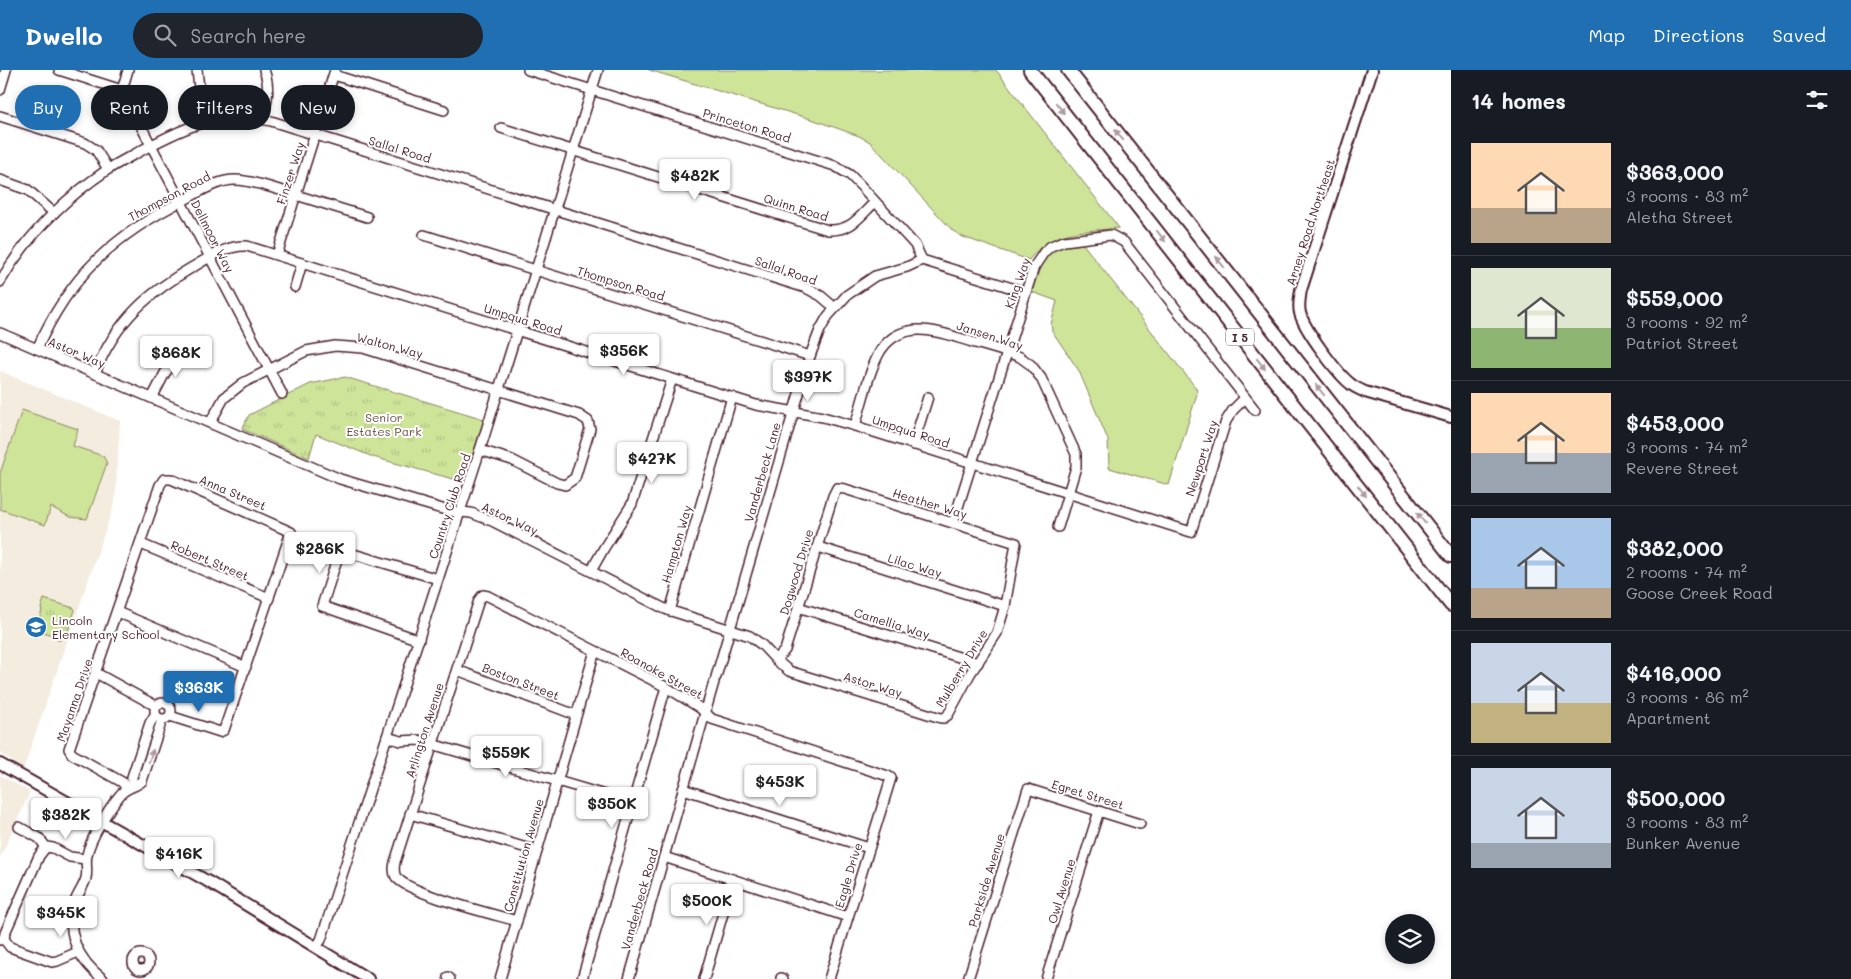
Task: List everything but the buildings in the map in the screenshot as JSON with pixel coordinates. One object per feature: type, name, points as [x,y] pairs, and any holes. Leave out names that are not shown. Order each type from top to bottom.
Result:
[{"type":"highway","name":"I 5","points":[[1030,70],[1451,605]]},
{"type":"highway","name":"I 5","points":[[1068,70],[1451,556]]},
{"type":"main road","name":"Arney Road Northeast","points":[[1372,70],[1301,290],[1299,301],[1300,314],[1308,330],[1352,385],[1365,392],[1451,417]]},
{"type":"main road","points":[[0,764],[207,880],[368,979]]},
{"type":"street","points":[[0,90],[6,70]]},
{"type":"street","points":[[59,70],[106,85]]},
{"type":"street","points":[[124,85],[128,70]]},
{"type":"street","points":[[197,70],[199,85]]},
{"type":"street","points":[[264,70],[268,85]]},
{"type":"street","name":"Princeton Road","points":[[528,70],[835,166],[850,175],[915,245],[922,260]]},
{"type":"street","name":"Country Club Road","points":[[316,947],[321,940],[480,450],[598,70]]},
{"type":"street","points":[[334,73],[444,110]]},
{"type":"street","name":"Finzer Way","points":[[277,255],[334,73]]},
{"type":"street","points":[[0,116],[86,143],[96,150],[108,169]]},
{"type":"street","name":"Sallal Road","points":[[271,122],[806,288],[821,296],[835,308]]},
{"type":"street","name":"Quinn Road","points":[[501,128],[828,230],[840,230],[850,226],[875,202]]},
{"type":"street","name":"Dellmoor Way","points":[[144,130],[282,394]]},
{"type":"street","name":"Sallal Road","points":[[0,282],[25,245],[54,213],[88,184],[108,169],[182,130]]},
{"type":"street","points":[[0,180],[28,190],[54,213]]},
{"type":"street","name":"Thompson Road","points":[[37,349],[63,300],[94,261],[130,231],[181,201],[213,185],[235,180],[251,182],[367,217]]},
{"type":"street","name":"Thompson Road","points":[[424,235],[810,356]]},
{"type":"street","name":"King Way","points":[[953,523],[1036,262],[1051,246],[1064,241],[1105,235],[1115,236],[1124,242],[1255,410]]},
{"type":"street","name":"Umpqua Road","points":[[95,373],[109,344],[139,305],[170,280],[210,257],[227,249],[242,246],[277,255],[766,408],[823,417],[855,426],[1191,532]]},
{"type":"street","points":[[922,260],[1025,292]]},
{"type":"street","name":"Vanderbeck Lane","points":[[715,679],[793,412],[820,330],[835,308],[847,295],[868,280],[922,260]]},
{"type":"street","points":[[295,287],[302,263]]},
{"type":"street","name":"Jansen Way","points":[[855,426],[877,357],[884,346],[901,334],[913,330],[930,330],[1007,353],[1028,362],[1037,372],[1074,448],[1077,462],[1058,527]]},
{"type":"street","name":"Astor Way","points":[[0,333],[346,482],[449,511],[470,513],[492,521],[670,611],[745,634],[757,641],[784,668],[794,673],[944,718]]},
{"type":"street","name":"Walton Way","points":[[210,423],[218,407],[230,392],[269,368],[312,349],[344,346],[363,348],[583,417],[590,426],[575,478],[565,485],[557,483],[512,460],[480,450]]},
{"type":"street","points":[[152,398],[165,373],[186,348]]},
{"type":"street","points":[[591,571],[635,497],[672,379]]},
{"type":"street","points":[[913,445],[928,396]]},
{"type":"street","name":"Hampton Way","points":[[670,611],[732,397]]},
{"type":"street","name":"Newport Way","points":[[1191,532],[1226,421],[1233,410],[1245,398]]},
{"type":"street","name":"Anna Street","points":[[164,479],[171,480],[291,532],[269,598]]},
{"type":"street","name":"Mayanna Drive","points":[[130,787],[72,754],[69,750],[160,485],[164,479]]},
{"type":"street","name":"Heather Way","points":[[837,488],[1016,543]]},
{"type":"street","name":"Dogwood Drive","points":[[776,660],[785,650],[837,488]]},
{"type":"street","name":"Mulberry Drive","points":[[944,718],[997,633],[1005,606],[1016,543]]},
{"type":"street","name":"Robert Street","points":[[140,544],[269,598]]},
{"type":"street","name":"Lilac Way","points":[[818,547],[1005,606]]},
{"type":"street","points":[[418,640],[322,606],[340,550],[438,579]]},
{"type":"street","name":"Roanoke Street","points":[[483,595],[491,597],[666,687],[712,719],[884,774],[891,778]]},
{"type":"street","name":"Arlington Avenue","points":[[483,595],[479,600],[410,814],[395,862],[394,874],[405,883],[436,897],[517,921]]},
{"type":"street","points":[[96,673],[161,714],[223,732],[269,598]]},
{"type":"street","name":"Camellia Way","points":[[798,607],[978,663]]},
{"type":"street","points":[[117,612],[246,667]]},
{"type":"street","name":"Constitution Avenue","points":[[501,979],[595,651]]},
{"type":"street","name":"Boston Street","points":[[457,670],[576,715]]},
{"type":"street","name":"Vanderbeck Road","points":[[629,979],[715,679]]},
{"type":"street","points":[[582,979],[666,687]]},
{"type":"street","points":[[103,979],[85,963],[78,952],[73,940],[72,916],[77,898],[86,880],[86,859],[90,846],[119,795],[130,787],[150,723],[161,714]]},
{"type":"street","points":[[387,737],[401,741],[415,740],[433,744],[632,803]]},
{"type":"street","name":"Eagle Drive","points":[[829,979],[891,778]]},
{"type":"street","points":[[683,789],[869,848]]},
{"type":"street","name":"Egret Street","points":[[1028,789],[1140,824]]},
{"type":"street","name":"Parkside Avenue","points":[[968,979],[1028,789]]},
{"type":"street","name":"Owl Avenue","points":[[1046,979],[1099,811]]},
{"type":"street","points":[[410,814],[537,851]]},
{"type":"street","points":[[19,826],[39,838],[46,847],[56,849],[70,856],[86,859]]},
{"type":"street","points":[[46,847],[39,856],[2,939],[10,947],[52,962],[78,952]]},
{"type":"street","points":[[664,857],[848,917]]},
{"type":"street","points":[[704,979],[733,879]]},
{"type":"street","points":[[134,979],[138,969]]},
{"type":"shaded area","name":"Lincoln Elementary School","points":[[0,371],[120,421],[115,502],[23,770],[0,752]]},
{"type":"shaded area","points":[[0,775],[30,792],[0,858]]},
{"type":"green space","points":[[649,70],[996,70],[1119,228],[1081,231],[1058,237],[1048,242],[1029,260],[963,237],[953,231],[870,142],[859,136],[814,120]]},
{"type":"green space","points":[[1083,244],[1196,388],[1197,394],[1169,485],[1109,468],[1108,440],[1079,371],[1052,331],[1051,324],[1057,301],[1032,292],[1040,267],[1052,251],[1061,247]]},
{"type":"green space","name":"Senior Estates Park","points":[[345,377],[484,419],[464,482],[373,457],[316,434],[309,458],[242,429],[249,415],[310,384]]},
{"type":"green space","points":[[22,410],[78,429],[73,446],[103,456],[107,463],[87,519],[70,517],[51,507],[45,525],[0,509],[0,473]]},
{"type":"green space","points":[[44,599],[74,608],[75,610],[67,634],[63,635],[59,641],[54,636],[36,629]]},
{"type":"place","name":"Lincoln Elementary School","points":[[36,627]]}]
